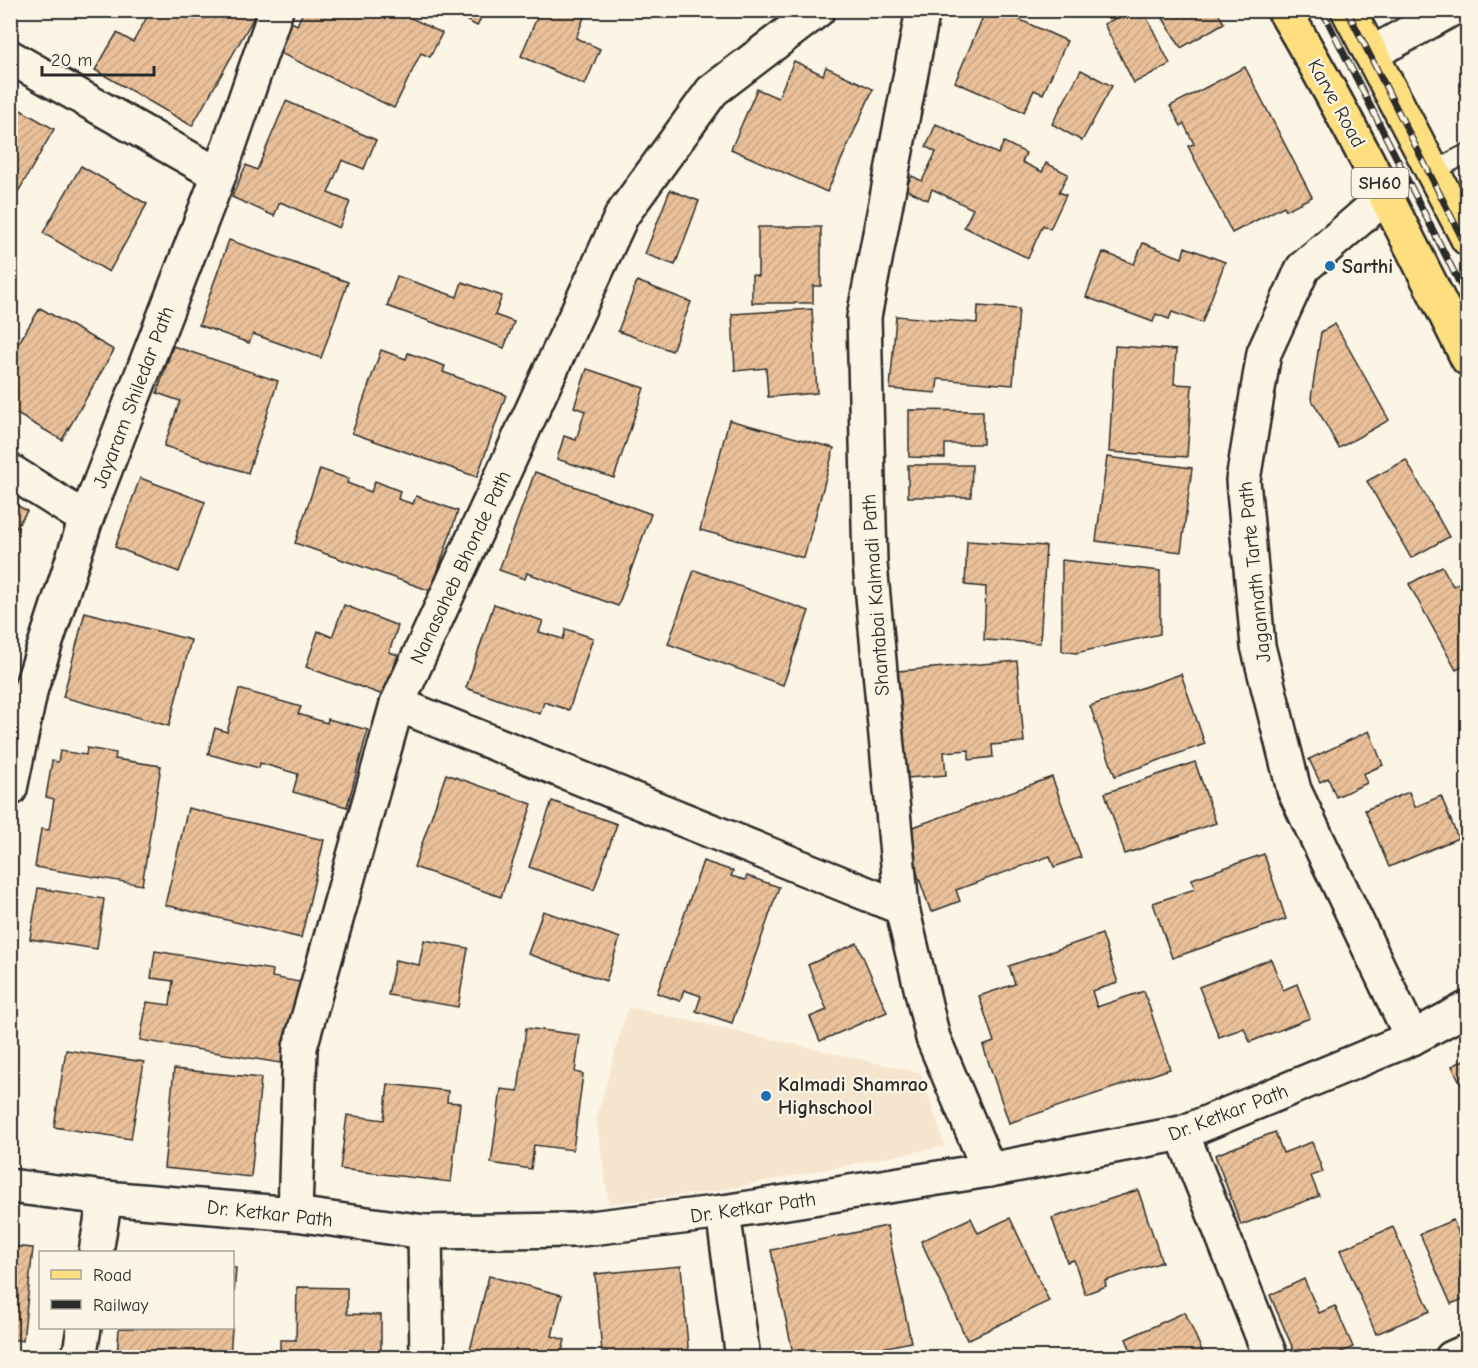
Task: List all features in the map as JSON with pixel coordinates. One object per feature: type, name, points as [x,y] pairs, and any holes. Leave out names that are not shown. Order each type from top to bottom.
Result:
[{"type":"main road","name":"Karve Road","points":[[1284,10],[1324,78],[1387,195],[1467,359]]},
{"type":"main road","name":"SH60","points":[[1348,10],[1434,171],[1467,239]]},
{"type":"street","name":"Jayaram Shiledar Path","points":[[10,789],[31,688],[86,519],[219,175],[276,10]]},
{"type":"street","name":"Nanasaheb Bhonde Path","points":[[295,1214],[300,1047],[397,704],[622,215],[712,91],[818,10]]},
{"type":"street","name":"Shantabai Kalmadi Path","points":[[923,10],[864,317],[870,564],[902,908],[933,1038],[989,1170]]},
{"type":"street","points":[[1371,54],[1450,10]]},
{"type":"street","points":[[10,57],[219,175]]},
{"type":"street","name":"Jagannath Tarte Path","points":[[1387,195],[1304,268],[1264,353],[1243,480],[1258,646],[1294,790],[1412,1038]]},
{"type":"street","points":[[10,471],[86,519]]},
{"type":"street","points":[[397,704],[902,908]]},
{"type":"street","name":"Dr. Ketkar Path","points":[[10,1186],[105,1198],[295,1214],[425,1232],[574,1230],[723,1212],[989,1170],[1182,1133],[1412,1038],[1467,1008]]},
{"type":"street","points":[[1182,1133],[1270,1358]]},
{"type":"street","points":[[96,1251],[105,1198]]},
{"type":"street","points":[[723,1212],[743,1358]]},
{"type":"street","points":[[425,1232],[428,1358]]},
{"type":"street","points":[[79,1358],[84,1329]]},
{"type":"street","points":[[1452,1358],[1467,1351]]},
{"type":"lane","points":[[1434,171],[1467,153]]},
{"type":"shaded area","name":"Kalmadi Shamrao Highschool","points":[[628,1007],[921,1073],[945,1146],[715,1191],[609,1204],[596,1119]]},
{"type":"building","points":[[151,10],[258,10],[192,126],[95,70],[117,33],[133,42]]},
{"type":"building","points":[[304,10],[395,10],[442,33],[430,57],[421,53],[394,108],[274,50],[288,20],[297,25]]},
{"type":"building","points":[[447,10],[485,10],[477,26]]},
{"type":"building","points":[[540,10],[587,10],[576,38],[600,49],[585,85],[521,56]]},
{"type":"building","points":[[986,10],[998,10],[1067,41],[1043,94],[1034,90],[1024,112],[955,82]]},
{"type":"building","points":[[1112,10],[1143,10],[1170,64],[1134,83],[1104,24],[1116,18]]},
{"type":"building","points":[[1158,10],[1216,10],[1224,23],[1181,48]]},
{"type":"building","points":[[794,61],[823,75],[826,67],[873,89],[827,192],[731,149],[757,89],[778,98]]},
{"type":"building","points":[[1245,67],[1312,197],[1286,210],[1284,206],[1232,233],[1188,146],[1194,144],[1184,124],[1181,126],[1170,106]]},
{"type":"building","points":[[1081,70],[1112,86],[1082,141],[1052,124]]},
{"type":"building","points":[[286,101],[376,140],[364,169],[342,160],[328,193],[350,202],[339,228],[280,202],[274,216],[232,197],[246,165],[257,170]]},
{"type":"building","points":[[10,104],[54,129],[10,206]]},
{"type":"building","points":[[936,124],[998,154],[1004,142],[1026,153],[1022,162],[1042,172],[1046,163],[1068,174],[1059,192],[1066,195],[1050,229],[1043,225],[1028,258],[964,227],[973,209],[932,189],[928,200],[905,189],[912,176],[922,181],[936,152],[926,147]]},
{"type":"building","points":[[81,166],[147,204],[109,272],[43,233]]},
{"type":"building","points":[[670,190],[699,201],[675,265],[645,254]]},
{"type":"building","points":[[758,227],[821,227],[821,286],[813,286],[813,303],[752,303],[752,275],[758,276]]},
{"type":"building","points":[[229,240],[348,282],[321,358],[253,334],[249,343],[199,325]]},
{"type":"building","points":[[1143,243],[1182,258],[1185,247],[1225,262],[1202,323],[1172,312],[1169,319],[1156,314],[1153,322],[1086,297],[1103,252],[1134,264]]},
{"type":"building","points":[[397,276],[457,297],[462,282],[502,296],[495,315],[514,322],[504,348],[387,306]]},
{"type":"building","points":[[637,281],[691,302],[672,351],[618,331]]},
{"type":"building","points":[[978,306],[1019,309],[1013,385],[938,379],[936,393],[890,389],[896,316],[977,323]]},
{"type":"building","points":[[40,308],[114,350],[62,440],[10,410],[10,357]]},
{"type":"building","points":[[812,309],[817,393],[768,397],[766,368],[735,371],[732,314]]},
{"type":"building","points":[[1335,324],[1389,420],[1339,448],[1311,398],[1321,332]]},
{"type":"building","points":[[173,346],[278,381],[248,473],[164,446],[180,401],[157,393]]},
{"type":"building","points":[[1115,346],[1176,350],[1174,384],[1192,385],[1187,457],[1109,452]]},
{"type":"building","points":[[381,350],[406,359],[408,353],[445,366],[443,372],[506,395],[477,477],[352,433]]},
{"type":"building","points":[[587,369],[644,388],[614,478],[557,459],[564,436],[576,440],[585,411],[574,407]]},
{"type":"building","points":[[909,410],[983,411],[983,444],[945,444],[945,458],[909,457]]},
{"type":"building","points":[[729,420],[834,448],[804,558],[700,530]]},
{"type":"building","points":[[1107,457],[1192,468],[1181,552],[1096,541]]},
{"type":"building","points":[[1406,460],[1449,537],[1411,558],[1367,481]]},
{"type":"building","points":[[908,465],[972,465],[971,497],[908,497]]},
{"type":"building","points":[[320,469],[349,479],[347,483],[371,492],[375,481],[400,491],[398,499],[413,504],[416,496],[458,511],[431,591],[295,543]]},
{"type":"building","points":[[535,472],[651,514],[618,606],[527,573],[525,579],[499,570]]},
{"type":"building","points":[[140,478],[205,502],[179,572],[115,547]]},
{"type":"building","points":[[10,501],[27,511],[10,538]]},
{"type":"building","points":[[967,541],[1046,546],[1040,643],[984,640],[986,587],[965,585]]},
{"type":"building","points":[[1062,560],[1160,571],[1160,634],[1076,653],[1062,651]]},
{"type":"building","points":[[1442,566],[1453,586],[1468,578],[1468,664],[1456,670],[1409,584]]},
{"type":"building","points":[[694,570],[809,611],[783,685],[668,644]]},
{"type":"building","points":[[494,604],[543,621],[539,632],[563,639],[566,629],[593,638],[569,710],[544,702],[540,714],[466,688]]},
{"type":"building","points":[[344,605],[398,626],[389,652],[398,655],[383,695],[306,667],[318,631],[332,637]]},
{"type":"building","points":[[85,612],[191,640],[169,726],[63,697]]},
{"type":"building","points":[[1017,661],[1024,742],[992,745],[993,757],[969,760],[969,750],[944,752],[946,775],[907,778],[898,671]]},
{"type":"building","points":[[1181,674],[1205,744],[1115,776],[1090,706]]},
{"type":"building","points":[[239,689],[301,707],[298,714],[327,723],[328,719],[368,730],[347,807],[293,792],[298,774],[260,763],[259,768],[208,754],[215,728],[227,732]]},
{"type":"building","points":[[1369,731],[1383,765],[1363,774],[1367,783],[1336,797],[1328,778],[1320,782],[1309,759]]},
{"type":"building","points":[[87,748],[116,753],[115,759],[161,766],[142,885],[35,867],[41,829],[49,830],[54,799],[46,797],[52,761],[58,762],[60,751],[86,755]]},
{"type":"building","points":[[1195,762],[1216,823],[1125,854],[1105,793]]},
{"type":"building","points":[[446,774],[532,804],[501,897],[414,867]]},
{"type":"building","points":[[1052,777],[1081,857],[1054,867],[1050,856],[956,890],[960,901],[931,912],[902,831]]},
{"type":"building","points":[[1409,792],[1415,807],[1441,796],[1458,838],[1389,867],[1365,810]]},
{"type":"building","points":[[552,801],[617,824],[594,890],[529,867]]},
{"type":"building","points":[[188,808],[324,840],[301,938],[165,905]]},
{"type":"building","points":[[1264,854],[1286,919],[1172,958],[1153,903],[1195,889],[1192,879]]},
{"type":"building","points":[[703,861],[733,871],[731,876],[745,880],[747,876],[779,887],[732,1023],[696,1011],[701,996],[684,990],[680,1001],[657,993]]},
{"type":"building","points":[[38,888],[104,899],[97,949],[30,939]]},
{"type":"building","points":[[543,911],[620,938],[606,981],[528,954]]},
{"type":"building","points":[[1102,934],[1118,983],[1092,991],[1097,1007],[1144,991],[1170,1069],[1009,1123],[983,1046],[994,1042],[979,996],[1015,984],[1009,966]]},
{"type":"building","points":[[424,940],[468,948],[458,1007],[388,995],[395,960],[419,965]]},
{"type":"building","points":[[857,943],[887,1012],[820,1041],[810,1017],[827,1010],[808,965]]},
{"type":"building","points":[[155,951],[273,970],[272,977],[305,983],[292,1065],[140,1040],[147,1002],[170,1005],[173,981],[151,978]]},
{"type":"building","points":[[1271,959],[1283,990],[1297,984],[1310,1018],[1250,1042],[1244,1028],[1219,1037],[1199,987]]},
{"type":"building","points":[[526,1028],[580,1035],[575,1072],[583,1074],[573,1150],[534,1145],[531,1169],[491,1163],[501,1089],[518,1091]]},
{"type":"building","points":[[66,1050],[144,1062],[131,1139],[54,1127]]},
{"type":"building","points":[[1468,1058],[1468,1098],[1452,1066]]},
{"type":"building","points":[[174,1069],[261,1078],[251,1177],[164,1168]]},
{"type":"building","points":[[388,1084],[448,1091],[447,1102],[460,1103],[451,1182],[340,1169],[347,1115],[384,1120]]},
{"type":"building","points":[[1275,1132],[1283,1153],[1312,1142],[1323,1172],[1311,1176],[1319,1196],[1241,1225],[1215,1155]]},
{"type":"building","points":[[1138,1190],[1162,1262],[1105,1281],[1106,1286],[1085,1294],[1074,1260],[1067,1262],[1052,1218]]},
{"type":"building","points":[[971,1218],[978,1233],[1010,1218],[1049,1301],[967,1340],[921,1241]]},
{"type":"building","points":[[1453,1220],[1462,1241],[1468,1239],[1468,1297],[1451,1304],[1420,1234]]},
{"type":"building","points":[[887,1226],[911,1342],[835,1358],[794,1358],[771,1250]]},
{"type":"building","points":[[1393,1227],[1430,1311],[1376,1334],[1340,1250]]},
{"type":"building","points":[[10,1246],[33,1248],[23,1341],[10,1339]]},
{"type":"building","points":[[681,1266],[689,1358],[608,1358],[607,1352],[602,1352],[595,1274]]},
{"type":"building","points":[[234,1268],[236,1268],[234,1294]]},
{"type":"building","points":[[489,1276],[562,1295],[552,1336],[565,1340],[560,1358],[468,1358]]},
{"type":"building","points":[[1304,1279],[1319,1313],[1335,1306],[1353,1347],[1328,1358],[1297,1358],[1270,1295]]},
{"type":"building","points":[[297,1287],[347,1288],[347,1314],[381,1315],[381,1358],[280,1358],[280,1340],[296,1340]]},
{"type":"building","points":[[1185,1312],[1205,1358],[1134,1358],[1126,1339]]},
{"type":"building","points":[[119,1329],[232,1329],[230,1358],[117,1358]]},
{"type":"railway","points":[[1322,10],[1468,300]]},
{"type":"railway","points":[[1347,10],[1468,250]]},
{"type":"place","name":"Sarthi","points":[[1330,266]]},
{"type":"place","name":"Kalmadi Shamrao Highschool","points":[[766,1096]]}]
